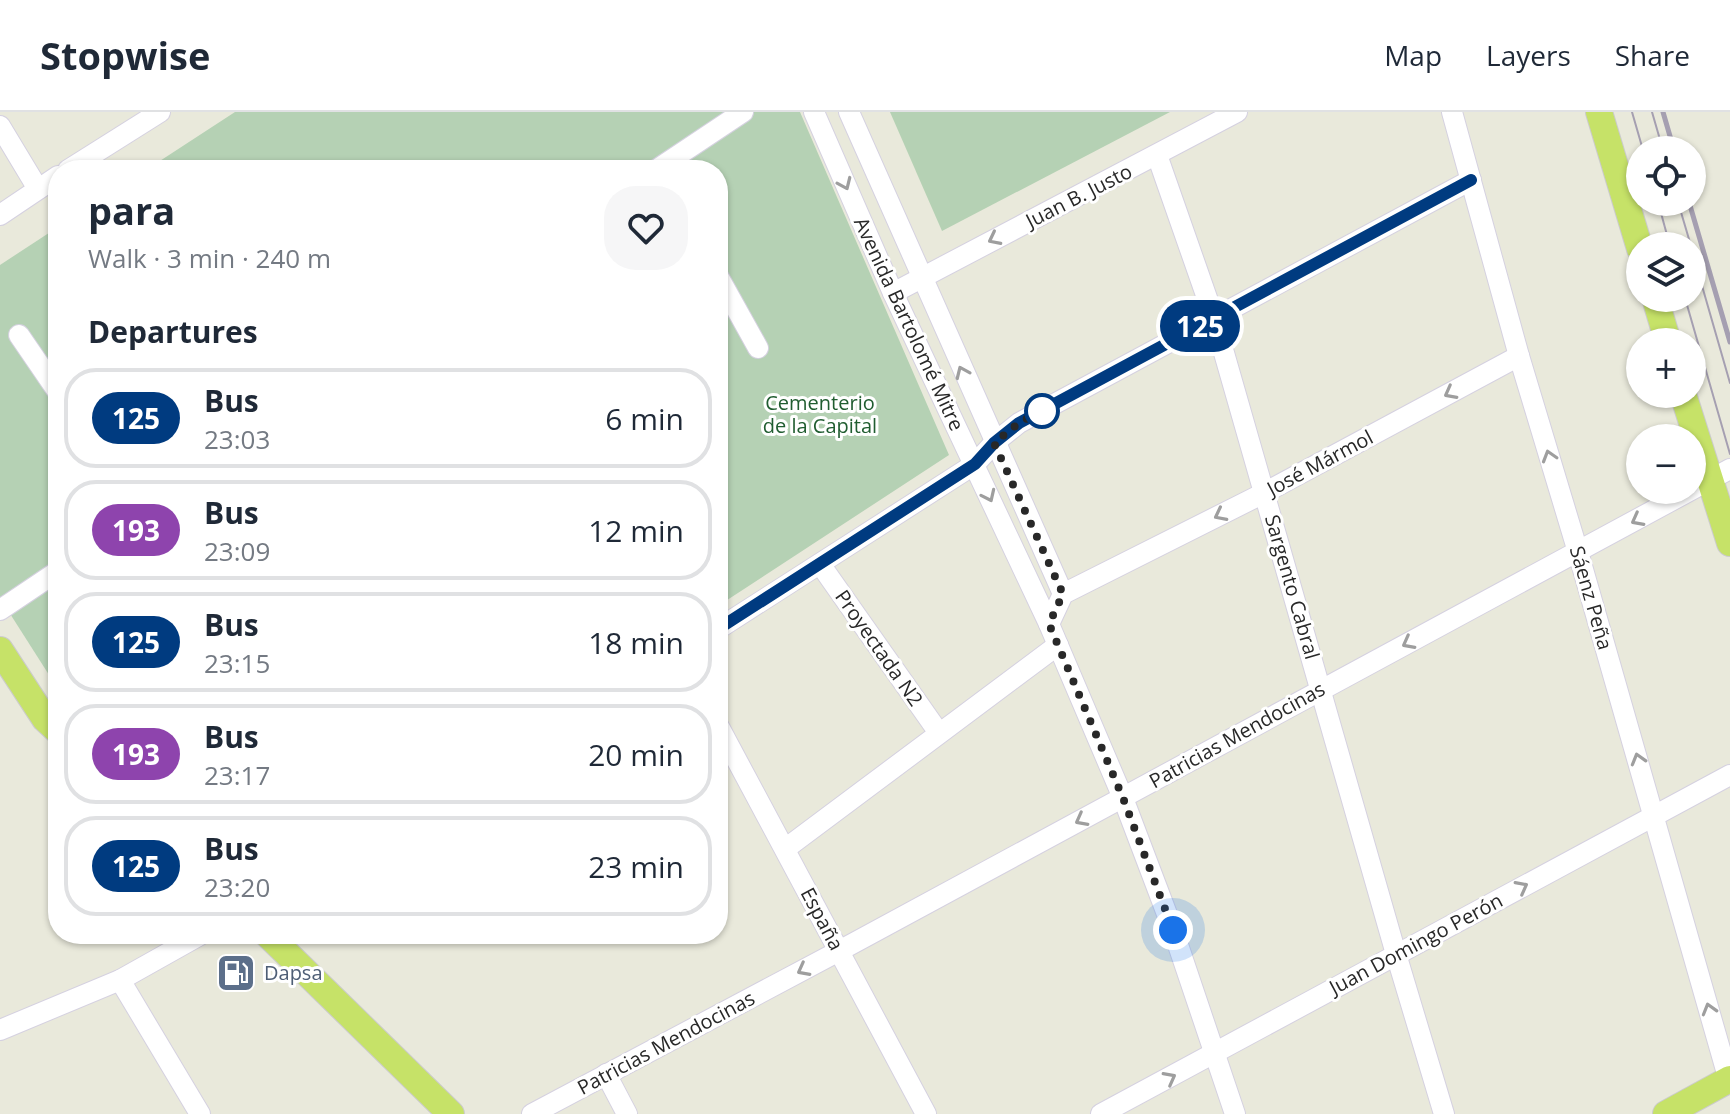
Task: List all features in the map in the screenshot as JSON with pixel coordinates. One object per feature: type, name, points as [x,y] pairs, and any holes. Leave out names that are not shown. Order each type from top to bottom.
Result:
[{"type":"main road","points":[[1599,112],[1635,232]]},
{"type":"main road","points":[[1689,408],[1720,476],[1730,543]]},
{"type":"main road","points":[[0,650],[48,722]]},
{"type":"main road","points":[[277,944],[451,1114]]},
{"type":"main road","points":[[1666,1114],[1730,1081]]},
{"type":"street","points":[[671,160],[743,112]]},
{"type":"street","name":"Avenida Bartolomé Mitre","points":[[814,112],[893,293],[1049,624],[1123,798],[1173,930],[1235,1114]]},
{"type":"street","name":"Avenida Bartolomé Mitre","points":[[849,112],[1063,594]]},
{"type":"street","name":"Juan B. Justo","points":[[893,293],[1237,112]]},
{"type":"street","name":"Sáenz Peña","points":[[1452,112],[1519,356],[1730,1081]]},
{"type":"street","points":[[84,160],[158,113]]},
{"type":"street","points":[[0,126],[38,189]]},
{"type":"street","name":"Sargento Cabral","points":[[1157,155],[1214,318],[1444,1114]]},
{"type":"street","points":[[728,623],[975,464],[994,443],[1019,423],[1471,180]]},
{"type":"street","points":[[0,215],[48,182]]},
{"type":"street","points":[[728,294],[758,348]]},
{"type":"street","points":[[19,335],[48,377]]},
{"type":"street","name":"José Mármol","points":[[1063,594],[1264,493],[1519,356]]},
{"type":"street","name":"Patricias Mendocinas","points":[[532,1114],[1720,476]]},
{"type":"street","name":"Proyectada N2","points":[[820,564],[939,733]]},
{"type":"street","points":[[0,610],[48,578]]},
{"type":"street","points":[[1049,624],[1063,594]]},
{"type":"street","points":[[785,849],[1058,645]]},
{"type":"street","name":"España","points":[[728,744],[926,1114]]},
{"type":"street","name":"Juan Domingo Perón","points":[[1101,1114],[1730,775]]},
{"type":"street","points":[[0,1030],[120,980],[184,944]]},
{"type":"street","points":[[120,980],[200,1114]]},
{"type":"street","points":[[606,1074],[627,1114]]},
{"type":"green space","name":"Cementerio de la Capital","points":[[235,112],[800,112],[949,455],[728,599],[728,160],[161,160]]},
{"type":"green space","points":[[890,112],[1170,112],[942,231]]},
{"type":"green space","points":[[48,234],[48,673],[0,598],[0,265]]},
{"type":"tram line","points":[[1632,112],[1639,136]]},
{"type":"tram line","points":[[1652,112],[1659,136]]},
{"type":"tram line","points":[[1662,216],[1666,232]]},
{"type":"tram line","points":[[1682,216],[1687,232]]},
{"type":"tram line","points":[[1706,300],[1730,383]]},
{"type":"tram line","points":[[1689,312],[1730,454]]},
{"type":"railway","points":[[1663,112],[1670,136]]},
{"type":"railway","points":[[1693,216],[1730,342]]},
{"type":"bus line","name":"125","points":[[728,623],[975,464],[994,443],[1019,423],[1471,180]]},
{"type":"place","name":"Dapsa","points":[[236,973]]},
{"type":"route","points":[[1042,411],[1047,408],[1019,423],[994,443],[1063,594],[1049,624],[1123,798],[1173,930]]}]
